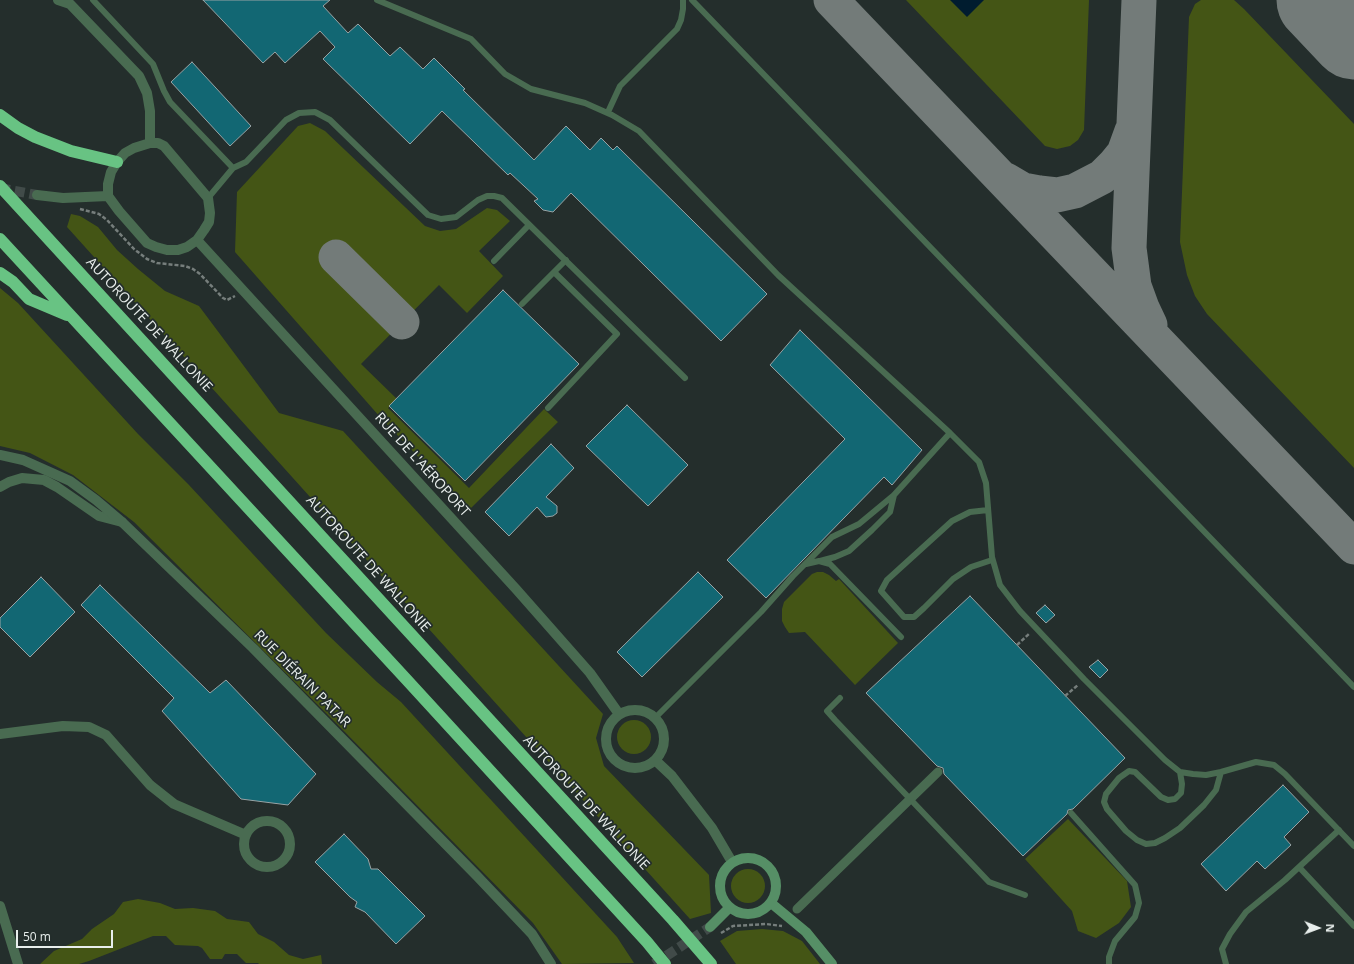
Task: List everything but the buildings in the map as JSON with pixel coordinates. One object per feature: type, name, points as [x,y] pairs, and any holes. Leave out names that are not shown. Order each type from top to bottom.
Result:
[{"type":"highway","points":[[0,115],[18,128],[35,137],[71,151],[117,162]]},
{"type":"highway","name":"AUTOROUTE DE WALLONIE","points":[[0,186],[668,914],[711,964]]},
{"type":"highway","points":[[0,240],[400,673],[647,942],[665,964]]},
{"type":"highway","points":[[0,273],[13,282],[29,299],[71,317]]},
{"type":"main road","points":[[743,858],[754,858],[764,863],[772,871],[776,882],[776,893],[771,904],[762,911],[751,915],[739,914],[729,908],[723,900],[720,890],[721,879],[725,870],[732,862],[743,858]]},
{"type":"main road","points":[[771,904],[806,932],[832,964]]},
{"type":"main road","points":[[710,928],[729,908]]},
{"type":"street","points":[[58,0],[70,4],[139,76],[147,93],[150,111],[150,143]]},
{"type":"street","points":[[150,143],[158,143],[164,146],[208,198],[210,213],[209,222],[197,240],[187,247],[178,250],[167,250],[147,243],[108,196],[108,184],[117,162],[125,153],[134,148],[150,143]]},
{"type":"street","points":[[37,195],[63,198],[108,196]]},
{"type":"street","name":"RUE DE L'AÉROPORT","points":[[197,240],[516,589],[590,673],[619,714]]},
{"type":"street","name":"RUE DIÉRAIN PATAR","points":[[0,455],[23,460],[70,481],[122,522],[253,648],[477,876],[532,934],[552,964]]},
{"type":"street","points":[[0,487],[9,482],[22,478],[44,480],[57,487],[99,516],[122,522]]},
{"type":"street","points":[[628,710],[647,712],[655,718],[663,731],[664,739],[660,754],[655,760],[646,766],[635,768],[625,766],[616,761],[609,752],[606,742],[607,732],[611,722],[619,714],[628,710]]},
{"type":"street","points":[[0,734],[63,726],[89,726],[106,735],[150,785],[174,804],[246,835]]},
{"type":"street","points":[[655,760],[672,776],[712,828],[732,862]]},
{"type":"street","points":[[797,909],[938,772]]},
{"type":"street","points":[[269,821],[278,824],[285,830],[290,838],[290,848],[286,857],[279,864],[270,867],[261,866],[252,862],[246,854],[244,844],[246,835],[251,827],[260,822],[269,821]]},
{"type":"street","points":[[0,906],[18,964]]},
{"type":"lane","points":[[93,0],[153,64],[170,102],[233,168]]},
{"type":"lane","points":[[377,0],[471,39],[505,74],[531,89],[585,103],[608,112],[639,131],[778,275],[979,462],[986,484],[992,560],[1000,585],[1020,611],[1084,679],[1165,760],[1180,772],[1206,775],[1256,762],[1274,765],[1285,774],[1354,846]]},
{"type":"lane","points":[[608,112],[620,86],[677,29],[681,20],[683,0]]},
{"type":"lane","points":[[692,0],[1354,687]]},
{"type":"lane","points":[[208,198],[233,168],[246,162],[286,120],[298,113],[315,112],[330,120],[428,215],[441,219],[456,217],[478,200],[487,196],[502,198],[685,378]]},
{"type":"lane","points":[[494,261],[529,225]]},
{"type":"lane","points":[[522,304],[566,260]]},
{"type":"lane","points":[[548,408],[617,334],[554,272]]},
{"type":"lane","points":[[655,718],[761,612],[832,537],[859,524],[894,495],[950,434]]},
{"type":"lane","points":[[805,565],[835,557],[849,551],[890,512],[894,495]]},
{"type":"lane","points":[[988,510],[970,512],[952,521],[887,580],[881,590],[904,617],[914,616],[953,579],[970,567],[992,560]]},
{"type":"lane","points":[[819,561],[830,564],[901,637]]},
{"type":"lane","points":[[840,698],[827,711],[989,882],[1025,895]]},
{"type":"lane","points":[[1180,772],[1182,784],[1181,793],[1175,799],[1168,800],[1161,797],[1135,772],[1129,770],[1119,778],[1106,794],[1104,802],[1106,809],[1137,840],[1146,844],[1155,843],[1180,828],[1204,804],[1216,790],[1221,772]]},
{"type":"lane","points":[[1071,813],[1135,885],[1139,904],[1135,917],[1115,940],[1109,957],[1109,964]]},
{"type":"lane","points":[[1226,964],[1222,949],[1230,934],[1246,912],[1299,867],[1339,830]]},
{"type":"lane","points":[[1299,867],[1354,926]]},
{"type":"path","points":[[716,936],[733,926],[766,924],[784,927],[790,918]]},
{"type":"green space","points":[[906,0],[1089,0],[1084,130],[1078,140],[1070,146],[1057,149],[1045,146]]},
{"type":"green space","points":[[1201,0],[1234,0],[1354,124],[1354,468],[1207,314],[1195,296],[1187,275],[1180,242],[1189,17],[1195,4]]},
{"type":"green space","points":[[310,123],[325,131],[425,226],[440,231],[456,229],[487,208],[497,210],[510,221],[479,251],[503,276],[467,313],[439,285],[361,364],[397,399],[388,408],[469,488],[544,409],[558,422],[469,510],[380,417],[235,252],[237,192],[298,126]]},
{"type":"green space","points":[[71,214],[80,216],[98,227],[117,250],[165,291],[199,306],[279,413],[343,431],[603,714],[596,738],[604,766],[709,875],[711,913],[690,919],[67,227]]},
{"type":"green space","points":[[0,288],[18,303],[138,434],[189,485],[326,633],[377,682],[401,702],[617,937],[634,963],[562,964],[533,923],[336,723],[134,522],[73,475],[30,453],[0,446]]},
{"type":"green space","points":[[823,572],[836,581],[839,579],[898,643],[855,685],[805,632],[789,633],[782,621],[782,609],[784,602],[812,574]]},
{"type":"green space","points":[[631,720],[637,720],[641,721],[648,727],[651,737],[650,744],[644,751],[637,754],[631,754],[627,753],[620,747],[617,740],[617,734],[618,730],[624,723]]},
{"type":"green space","points":[[1068,819],[1127,881],[1131,907],[1119,923],[1096,938],[1078,931],[1072,911],[1025,859]]},
{"type":"green space","points":[[745,869],[751,869],[755,870],[762,876],[765,886],[764,893],[758,900],[751,903],[745,903],[741,902],[734,896],[731,889],[731,883],[732,879],[738,872]]},
{"type":"green space","points":[[138,899],[160,903],[175,909],[193,908],[215,911],[227,919],[249,922],[258,934],[274,942],[289,955],[303,959],[321,955],[322,964],[246,963],[237,954],[225,954],[222,959],[210,959],[202,948],[198,946],[175,945],[166,936],[153,936],[79,964],[40,964],[54,951],[82,939],[92,929],[114,914],[123,902]]},
{"type":"green space","points":[[762,929],[783,931],[802,941],[820,964],[736,964],[720,941],[737,931]]},
{"type":"water","points":[[950,0],[984,0],[967,17]]},
{"type":"taxiway","points":[[831,0],[1354,547]]},
{"type":"taxiway","points":[[1139,0],[1129,248],[1134,286],[1150,325]]},
{"type":"taxiway","points":[[1006,180],[1023,190],[1039,193],[1057,195],[1075,191],[1102,177],[1115,164],[1124,153],[1132,131]]},
{"type":"taxiway","points":[[336,257],[402,322]]},
{"type":"runway","points":[[1320,0],[1354,36]]},
{"type":"tunnel","points":[[0,188],[37,195]]},
{"type":"tunnel","points":[[654,964],[710,927]]}]
